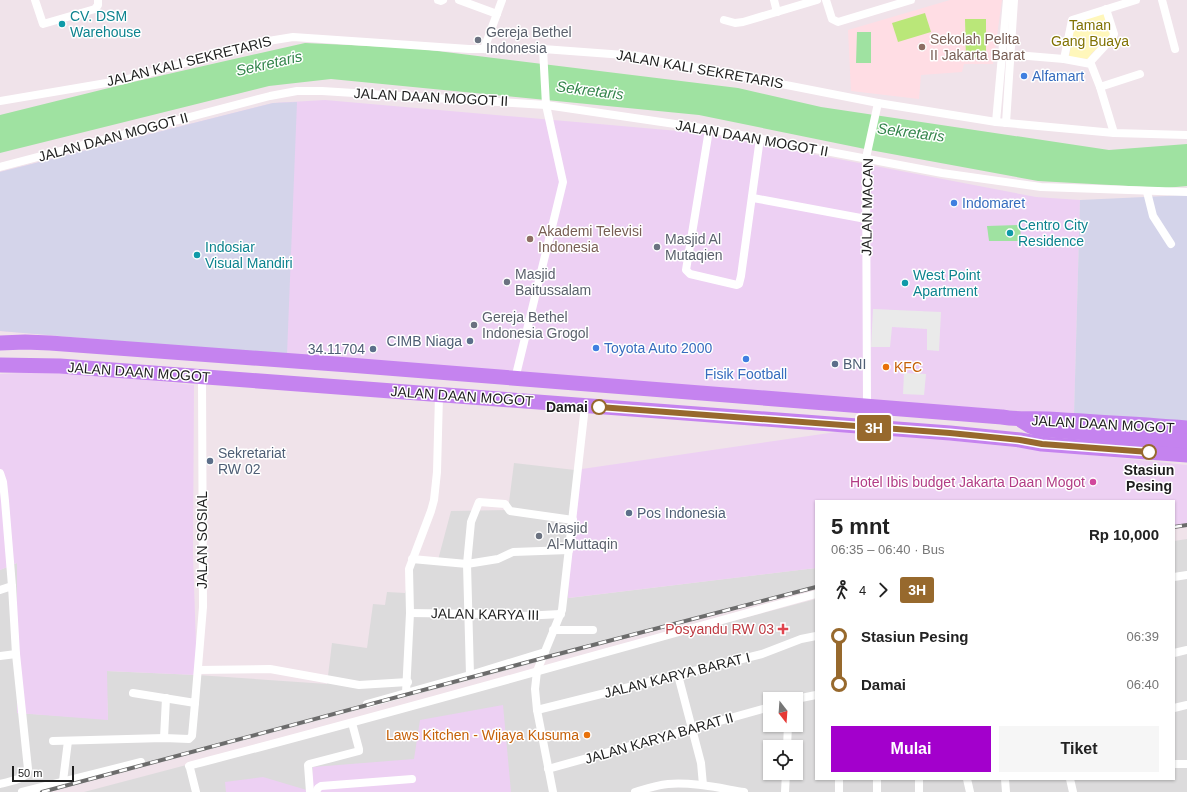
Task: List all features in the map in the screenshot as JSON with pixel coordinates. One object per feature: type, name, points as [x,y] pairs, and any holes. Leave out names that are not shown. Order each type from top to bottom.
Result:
[{"type":"highway","name":"JALAN DAAN MOGOT","points":[[0,343],[38,342],[306,362],[1002,417],[1019,420],[1047,419],[1133,423],[1187,428]]},
{"type":"highway","points":[[284,383],[288,361]]},
{"type":"highway","points":[[304,384],[306,362]]},
{"type":"highway","name":"JALAN DAAN MOGOT","points":[[0,365],[60,366],[202,378],[304,384],[950,433],[1020,440],[1042,444],[1187,455]]},
{"type":"highway","name":"JALAN DAAN MOGOT","points":[[1019,420],[1038,430],[1187,447]]},
{"type":"highway","name":"JALAN DAAN MOGOT","points":[[1020,440],[1038,436],[1075,435],[1187,442]]},
{"type":"street","points":[[35,0],[43,24],[95,9],[98,5],[98,0]]},
{"type":"street","points":[[438,0],[443,0]]},
{"type":"street","points":[[460,0],[497,14]]},
{"type":"street","points":[[484,49],[502,0]]},
{"type":"street","points":[[774,0],[777,12]]},
{"type":"street","points":[[724,20],[735,23],[743,22],[817,0]]},
{"type":"street","points":[[826,0],[832,19],[838,22],[911,0]]},
{"type":"street","points":[[1006,123],[1007,0]]},
{"type":"street","points":[[996,122],[1014,0]]},
{"type":"street","points":[[1064,59],[1072,20],[1136,0]]},
{"type":"street","points":[[1162,0],[1175,49]]},
{"type":"street","points":[[1089,63],[1113,37],[1114,34],[1106,9]]},
{"type":"street","name":"JALAN KALI SEKRETARIS","points":[[0,101],[124,80],[256,43],[293,37],[484,49],[638,56],[877,105]]},
{"type":"street","points":[[515,378],[563,182],[546,103],[543,52]]},
{"type":"street","points":[[1007,54],[1064,59],[1089,63],[1093,66],[1114,133]]},
{"type":"street","points":[[1100,87],[1140,74]]},
{"type":"street","name":"JALAN DAAN MOGOT II","points":[[0,167],[270,96],[297,91],[322,91],[546,103],[867,156]]},
{"type":"street","points":[[877,105],[1006,123],[1114,133],[1187,135]]},
{"type":"street","name":"JALAN MACAN","points":[[866,406],[867,156],[877,105]]},
{"type":"street","points":[[708,136],[686,268],[688,274],[739,284],[753,198],[760,138]]},
{"type":"street","points":[[867,156],[942,173],[1040,187],[1147,192],[1187,192]]},
{"type":"street","points":[[1147,192],[1153,216],[1171,244]]},
{"type":"street","points":[[753,198],[866,219]]},
{"type":"street","name":"JALAN SOSIAL","points":[[53,741],[191,737],[203,607],[202,378]]},
{"type":"street","points":[[406,693],[408,682],[410,613],[409,569],[434,500],[437,472],[439,395]]},
{"type":"street","points":[[553,792],[537,710],[535,689],[536,671],[562,610],[570,550],[585,406]]},
{"type":"street","points":[[0,473],[3,482],[5,501],[16,654],[28,771],[24,777],[0,784]]},
{"type":"street","points":[[470,675],[467,564],[471,522],[479,502],[505,504],[510,511],[573,520]]},
{"type":"street","points":[[412,559],[467,564],[498,558],[514,552],[570,550]]},
{"type":"street","points":[[1175,577],[1187,575]]},
{"type":"street","points":[[0,590],[12,586]]},
{"type":"street","points":[[196,792],[190,766],[352,723],[815,594]]},
{"type":"street","name":"JALAN KARYA III","points":[[410,613],[469,613],[505,616],[561,614]]},
{"type":"street","points":[[553,630],[593,630]]},
{"type":"street","name":"JALAN KARYA BARAT I","points":[[537,710],[762,654],[801,639],[815,636]]},
{"type":"street","points":[[1175,653],[1187,650]]},
{"type":"street","points":[[367,704],[545,652]]},
{"type":"street","points":[[0,656],[16,654]]},
{"type":"street","points":[[198,670],[270,669],[359,685],[408,682]]},
{"type":"street","points":[[678,675],[701,763],[703,785]]},
{"type":"street","points":[[133,693],[195,703]]},
{"type":"street","points":[[803,698],[815,695]]},
{"type":"street","points":[[164,738],[166,698]]},
{"type":"street","points":[[1175,708],[1187,705]]},
{"type":"street","name":"JALAN KARYA BARAT II","points":[[548,769],[763,709]]},
{"type":"street","points":[[310,792],[309,764],[359,751],[360,749],[352,723]]},
{"type":"street","points":[[62,781],[68,740]]},
{"type":"street","points":[[22,792],[141,762]]},
{"type":"street","points":[[1175,764],[1187,764]]},
{"type":"street","points":[[316,792],[321,786],[412,779]]},
{"type":"street","points":[[785,792],[786,780]]},
{"type":"street","points":[[839,780],[839,791]]},
{"type":"street","points":[[877,780],[877,792]]},
{"type":"street","points":[[919,780],[919,792]]},
{"type":"street","points":[[967,780],[970,792]]},
{"type":"street","points":[[1005,780],[1006,792]]},
{"type":"street","points":[[1070,780],[1073,792]]},
{"type":"street","points":[[635,792],[666,784],[703,785],[744,792]]},
{"type":"shaded area","name":"Sekolah Pelita II Jakarta Barat","points":[[950,0],[1002,0],[993,64],[964,64],[962,72],[921,75],[919,99],[851,91],[848,30]]},
{"type":"shaded area","points":[[925,13],[931,32],[898,42],[892,23]]},
{"type":"shaded area","points":[[965,19],[986,19],[986,57],[966,58]]},
{"type":"shaded area","points":[[325,100],[701,133],[1036,197],[1080,200],[1074,415],[504,373],[0,331],[0,172],[273,103]]},
{"type":"shaded area","name":"Indosiar Visual Mandiri","points":[[297,102],[287,355],[0,331],[0,172],[273,103]]},
{"type":"shaded area","points":[[1187,195],[1187,426],[1074,415],[1080,200]]},
{"type":"shaded area","points":[[873,309],[941,312],[939,351],[927,350],[927,329],[892,327],[890,347],[871,347]]},
{"type":"shaded area","points":[[58,371],[194,385],[193,555],[197,675],[107,671],[108,720],[17,713],[17,563],[0,570],[0,374]]},
{"type":"shaded area","points":[[904,373],[926,374],[924,395],[903,394]]},
{"type":"shaded area","points":[[850,430],[1187,465],[1187,524],[1175,526],[1175,500],[815,500],[815,568],[568,598],[575,470]]},
{"type":"shaded area","points":[[514,463],[575,470],[569,598],[815,568],[815,588],[50,792],[0,792],[0,570],[17,563],[17,713],[108,719],[106,671],[197,675],[327,684],[332,643],[367,648],[373,604],[385,605],[387,592],[405,593],[414,560],[438,560],[451,511],[508,510]]},
{"type":"shaded area","points":[[1187,539],[1187,792],[84,792],[815,599],[815,780],[1175,780],[1175,541]]},
{"type":"shaded area","points":[[503,705],[511,792],[226,792],[225,782],[263,777],[310,791],[313,767],[414,759],[420,720]]},
{"type":"green space","name":"Taman Gang Buaya","points":[[1104,11],[1111,34],[1110,37],[1092,53],[1088,59],[1069,57],[1075,21]]},
{"type":"water","points":[[857,32],[871,32],[871,63],[856,63]]},
{"type":"water","name":"Sekretaris","points":[[305,43],[413,48],[738,88],[821,107],[1109,150],[1187,144],[1187,186],[1165,188],[1038,181],[870,150],[699,115],[331,79],[269,86],[0,153],[0,115],[133,82]]},
{"type":"water","points":[[1020,225],[1021,241],[989,241],[987,226]]},
{"type":"railway","points":[[1175,527],[1187,525]]},
{"type":"railway","points":[[42,792],[543,658],[815,587]]},
{"type":"bus line","name":"3H","points":[[599,407],[950,433],[1020,440],[1042,444],[1149,452]]},
{"type":"place","name":"CV. DSM Warehouse","points":[[62,24]]},
{"type":"place","name":"Gereja Bethel Indonesia","points":[[478,40]]},
{"type":"place","name":"Sekolah Pelita II Jakarta Barat","points":[[922,47]]},
{"type":"place","name":"Alfamart","points":[[1024,76]]},
{"type":"place","name":"Indomaret","points":[[954,203]]},
{"type":"place","name":"Centro City Residence","points":[[1010,233]]},
{"type":"place","name":"Akademi Televisi Indonesia","points":[[530,239]]},
{"type":"place","name":"Masjid Al Mutaqien","points":[[657,247]]},
{"type":"place","name":"Indosiar Visual Mandiri","points":[[197,255]]},
{"type":"place","name":"Masjid Baitussalam","points":[[507,282]]},
{"type":"place","name":"West Point Apartment","points":[[905,283]]},
{"type":"place","name":"Gereja Bethel Indonesia Grogol","points":[[474,325]]},
{"type":"place","name":"CIMB Niaga","points":[[470,341]]},
{"type":"place","name":"Toyota Auto 2000","points":[[596,348]]},
{"type":"place","name":"34.11704","points":[[373,349]]},
{"type":"place","name":"Fisik Football","points":[[746,359]]},
{"type":"place","name":"BNI","points":[[835,364]]},
{"type":"place","name":"KFC","points":[[886,367]]},
{"type":"place","name":"Damai","points":[[599,407]]},
{"type":"place","name":"Stasiun Pesing","points":[[1149,452]]},
{"type":"place","name":"Sekretariat RW 02","points":[[210,461]]},
{"type":"place","name":"Hotel Ibis budget Jakarta Daan Mogot","points":[[1093,482]]},
{"type":"place","name":"Pos Indonesia","points":[[629,513]]},
{"type":"place","name":"Masjid Al-Muttaqin","points":[[539,536]]},
{"type":"place","name":"Posyandu RW 03","points":[[783,629]]},
{"type":"place","name":"Laws Kitchen - Wijaya Kusuma","points":[[587,735]]}]
